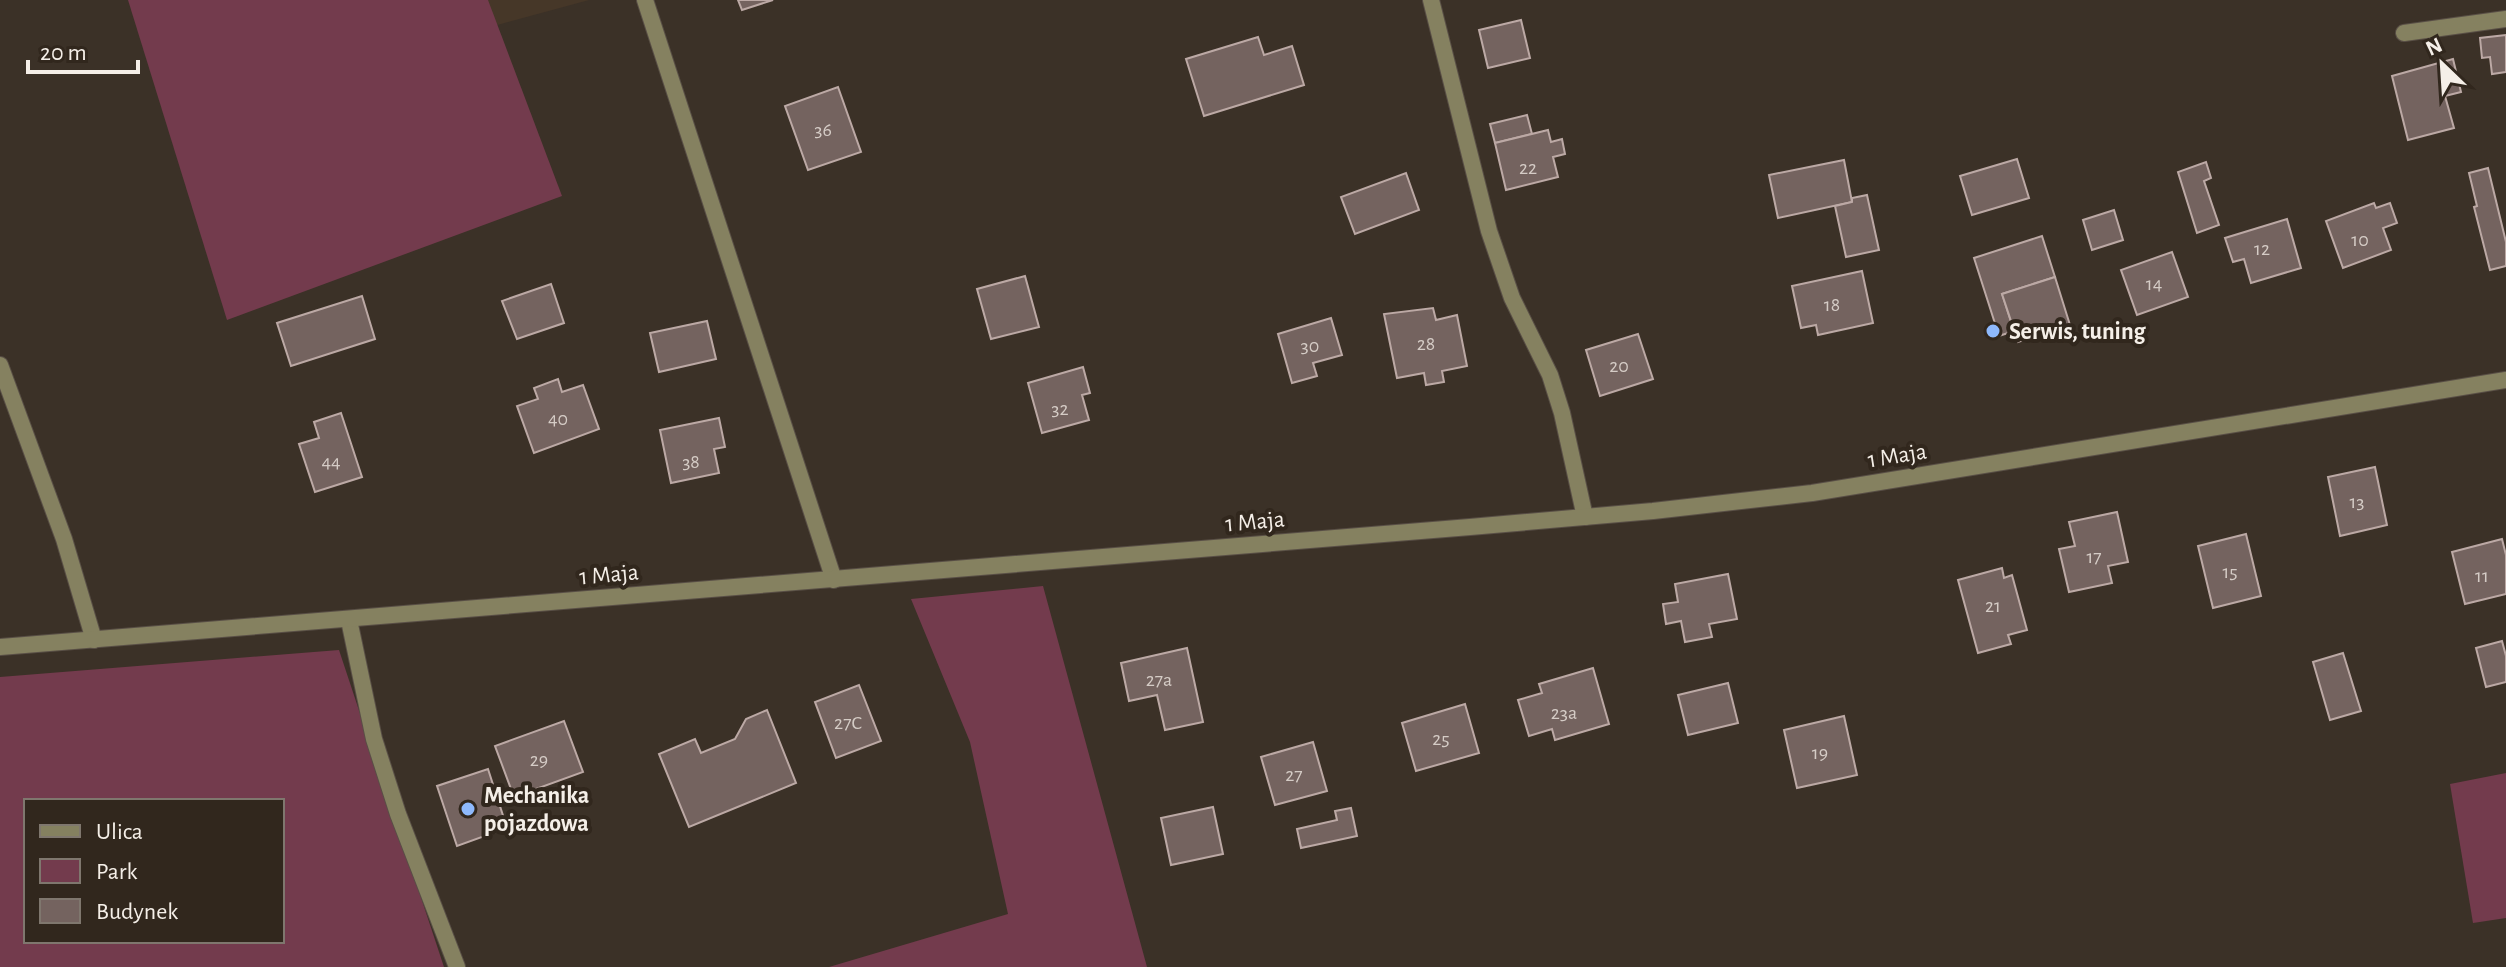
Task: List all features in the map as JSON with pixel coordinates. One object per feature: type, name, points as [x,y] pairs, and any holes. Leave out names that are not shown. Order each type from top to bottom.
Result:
[{"type":"street","points":[[645,0],[834,580]]},
{"type":"street","points":[[1431,0],[1489,231],[1512,298],[1550,375],[1562,413],[1585,517]]},
{"type":"street","points":[[2404,33],[2506,19]]},
{"type":"street","points":[[0,365],[64,539],[94,640]]},
{"type":"street","name":"1 Maja","points":[[0,647],[1585,517],[1812,493],[2506,380]]},
{"type":"street","points":[[349,620],[374,739],[393,799],[457,967]]},
{"type":"shaded area","points":[[471,0],[589,0],[479,30]]},
{"type":"green space","points":[[128,0],[488,0],[562,196],[227,320]]},
{"type":"green space","points":[[1043,586],[1147,967],[829,967],[1008,914],[970,742],[911,599]]},
{"type":"green space","points":[[339,650],[444,967],[0,967],[0,677]]},
{"type":"green space","points":[[2506,773],[2506,918],[2473,923],[2450,784]]},
{"type":"building","points":[[738,0],[773,0],[742,10]]},
{"type":"building","points":[[1521,20],[1530,58],[1488,68],[1479,30]]},
{"type":"building","points":[[2506,35],[2506,72],[2492,74],[2490,57],[2482,58],[2480,38]]},
{"type":"building","points":[[1258,37],[1264,55],[1292,46],[1304,85],[1204,116],[1186,59]]},
{"type":"building","points":[[2453,59],[2461,92],[2445,96],[2454,128],[2408,140],[2392,76]]},
{"type":"building","points":[[838,87],[861,152],[808,170],[785,106]]},
{"type":"building","points":[[1527,115],[1532,134],[1495,143],[1490,124]]},
{"type":"building","points":[[1548,130],[1551,142],[1562,139],[1565,154],[1553,157],[1558,177],[1506,190],[1495,143]]},
{"type":"building","points":[[2017,159],[2029,198],[1972,215],[1960,176]]},
{"type":"building","points":[[1844,160],[1852,202],[1778,218],[1769,175]]},
{"type":"building","points":[[2206,162],[2211,178],[2204,181],[2219,225],[2197,233],[2178,172]]},
{"type":"building","points":[[2488,168],[2506,242],[2506,266],[2490,270],[2469,173]]},
{"type":"building","points":[[1406,173],[1419,210],[1355,234],[1341,197]]},
{"type":"building","points":[[1867,195],[1879,250],[1846,257],[1835,206]]},
{"type":"building","points":[[2374,203],[2376,208],[2390,203],[2397,223],[2383,228],[2391,250],[2343,268],[2326,221]]},
{"type":"building","points":[[2114,210],[2123,240],[2092,250],[2083,220]]},
{"type":"building","points":[[2287,219],[2301,268],[2251,283],[2244,259],[2233,262],[2225,238]]},
{"type":"building","points":[[2042,236],[2055,277],[2002,294],[2014,331],[1999,336],[1974,258]]},
{"type":"building","points":[[2172,252],[2188,297],[2137,315],[2121,270]]},
{"type":"building","points":[[1862,271],[1873,323],[1818,335],[1816,325],[1801,328],[1792,286]]},
{"type":"building","points":[[1025,276],[1039,327],[991,339],[977,289]]},
{"type":"building","points":[[2055,277],[2070,325],[2018,342],[2002,294]]},
{"type":"building","points":[[551,284],[564,323],[517,339],[502,301]]},
{"type":"building","points":[[362,296],[375,339],[291,366],[277,323]]},
{"type":"building","points":[[1433,308],[1436,320],[1457,315],[1467,366],[1442,371],[1444,382],[1426,385],[1424,373],[1397,378],[1384,314]]},
{"type":"building","points":[[1331,318],[1342,355],[1313,363],[1317,376],[1292,383],[1278,334]]},
{"type":"building","points":[[707,321],[716,359],[659,372],[650,333]]},
{"type":"building","points":[[1638,334],[1653,379],[1600,396],[1586,350]]},
{"type":"building","points":[[1083,367],[1090,393],[1082,395],[1089,420],[1042,433],[1028,383]]},
{"type":"building","points":[[558,379],[562,392],[583,385],[599,429],[534,453],[517,406],[538,399],[534,388]]},
{"type":"building","points":[[341,413],[362,477],[315,492],[299,444],[319,438],[314,422]]},
{"type":"building","points":[[719,418],[725,447],[714,449],[719,473],[671,483],[660,430]]},
{"type":"building","points":[[2375,467],[2387,525],[2340,536],[2328,477]]},
{"type":"building","points":[[2117,512],[2128,562],[2108,566],[2112,583],[2069,592],[2059,549],[2075,546],[2069,522]]},
{"type":"building","points":[[2246,534],[2261,596],[2213,608],[2198,546]]},
{"type":"building","points":[[2502,539],[2506,555],[2506,594],[2465,604],[2452,552]]},
{"type":"building","points":[[2002,568],[2004,578],[2012,575],[2027,630],[2008,635],[2011,644],[1978,653],[1958,580]]},
{"type":"building","points":[[1728,574],[1737,619],[1709,624],[1712,637],[1685,642],[1681,621],[1666,624],[1663,604],[1678,602],[1675,584]]},
{"type":"building","points":[[2502,641],[2506,656],[2506,682],[2486,687],[2476,648]]},
{"type":"building","points":[[1187,648],[1203,722],[1165,730],[1157,695],[1129,701],[1121,663]]},
{"type":"building","points":[[2343,653],[2361,711],[2330,720],[2313,662]]},
{"type":"building","points":[[1593,668],[1609,724],[1555,740],[1552,729],[1529,736],[1518,700],[1542,693],[1539,684]]},
{"type":"building","points":[[1728,683],[1738,723],[1688,735],[1678,695]]},
{"type":"building","points":[[859,685],[881,741],[836,758],[815,702]]},
{"type":"building","points":[[1465,704],[1479,753],[1416,771],[1402,723]]},
{"type":"building","points":[[767,710],[796,783],[689,827],[659,754],[695,739],[701,753],[735,739],[746,719]]},
{"type":"building","points":[[1844,716],[1857,775],[1797,788],[1784,730]]},
{"type":"building","points":[[564,721],[583,772],[514,797],[495,746]]},
{"type":"building","points":[[1313,742],[1327,791],[1275,805],[1261,757]]},
{"type":"building","points":[[488,769],[507,828],[457,846],[437,786]]},
{"type":"building","points":[[1213,807],[1223,854],[1171,865],[1161,818]]},
{"type":"building","points":[[1351,808],[1357,836],[1301,848],[1297,829],[1337,820],[1335,811]]},
{"type":"place","name":"Serwis, tuning","points":[[1993,331]]},
{"type":"place","name":"Mechanika pojazdowa","points":[[468,809]]}]
